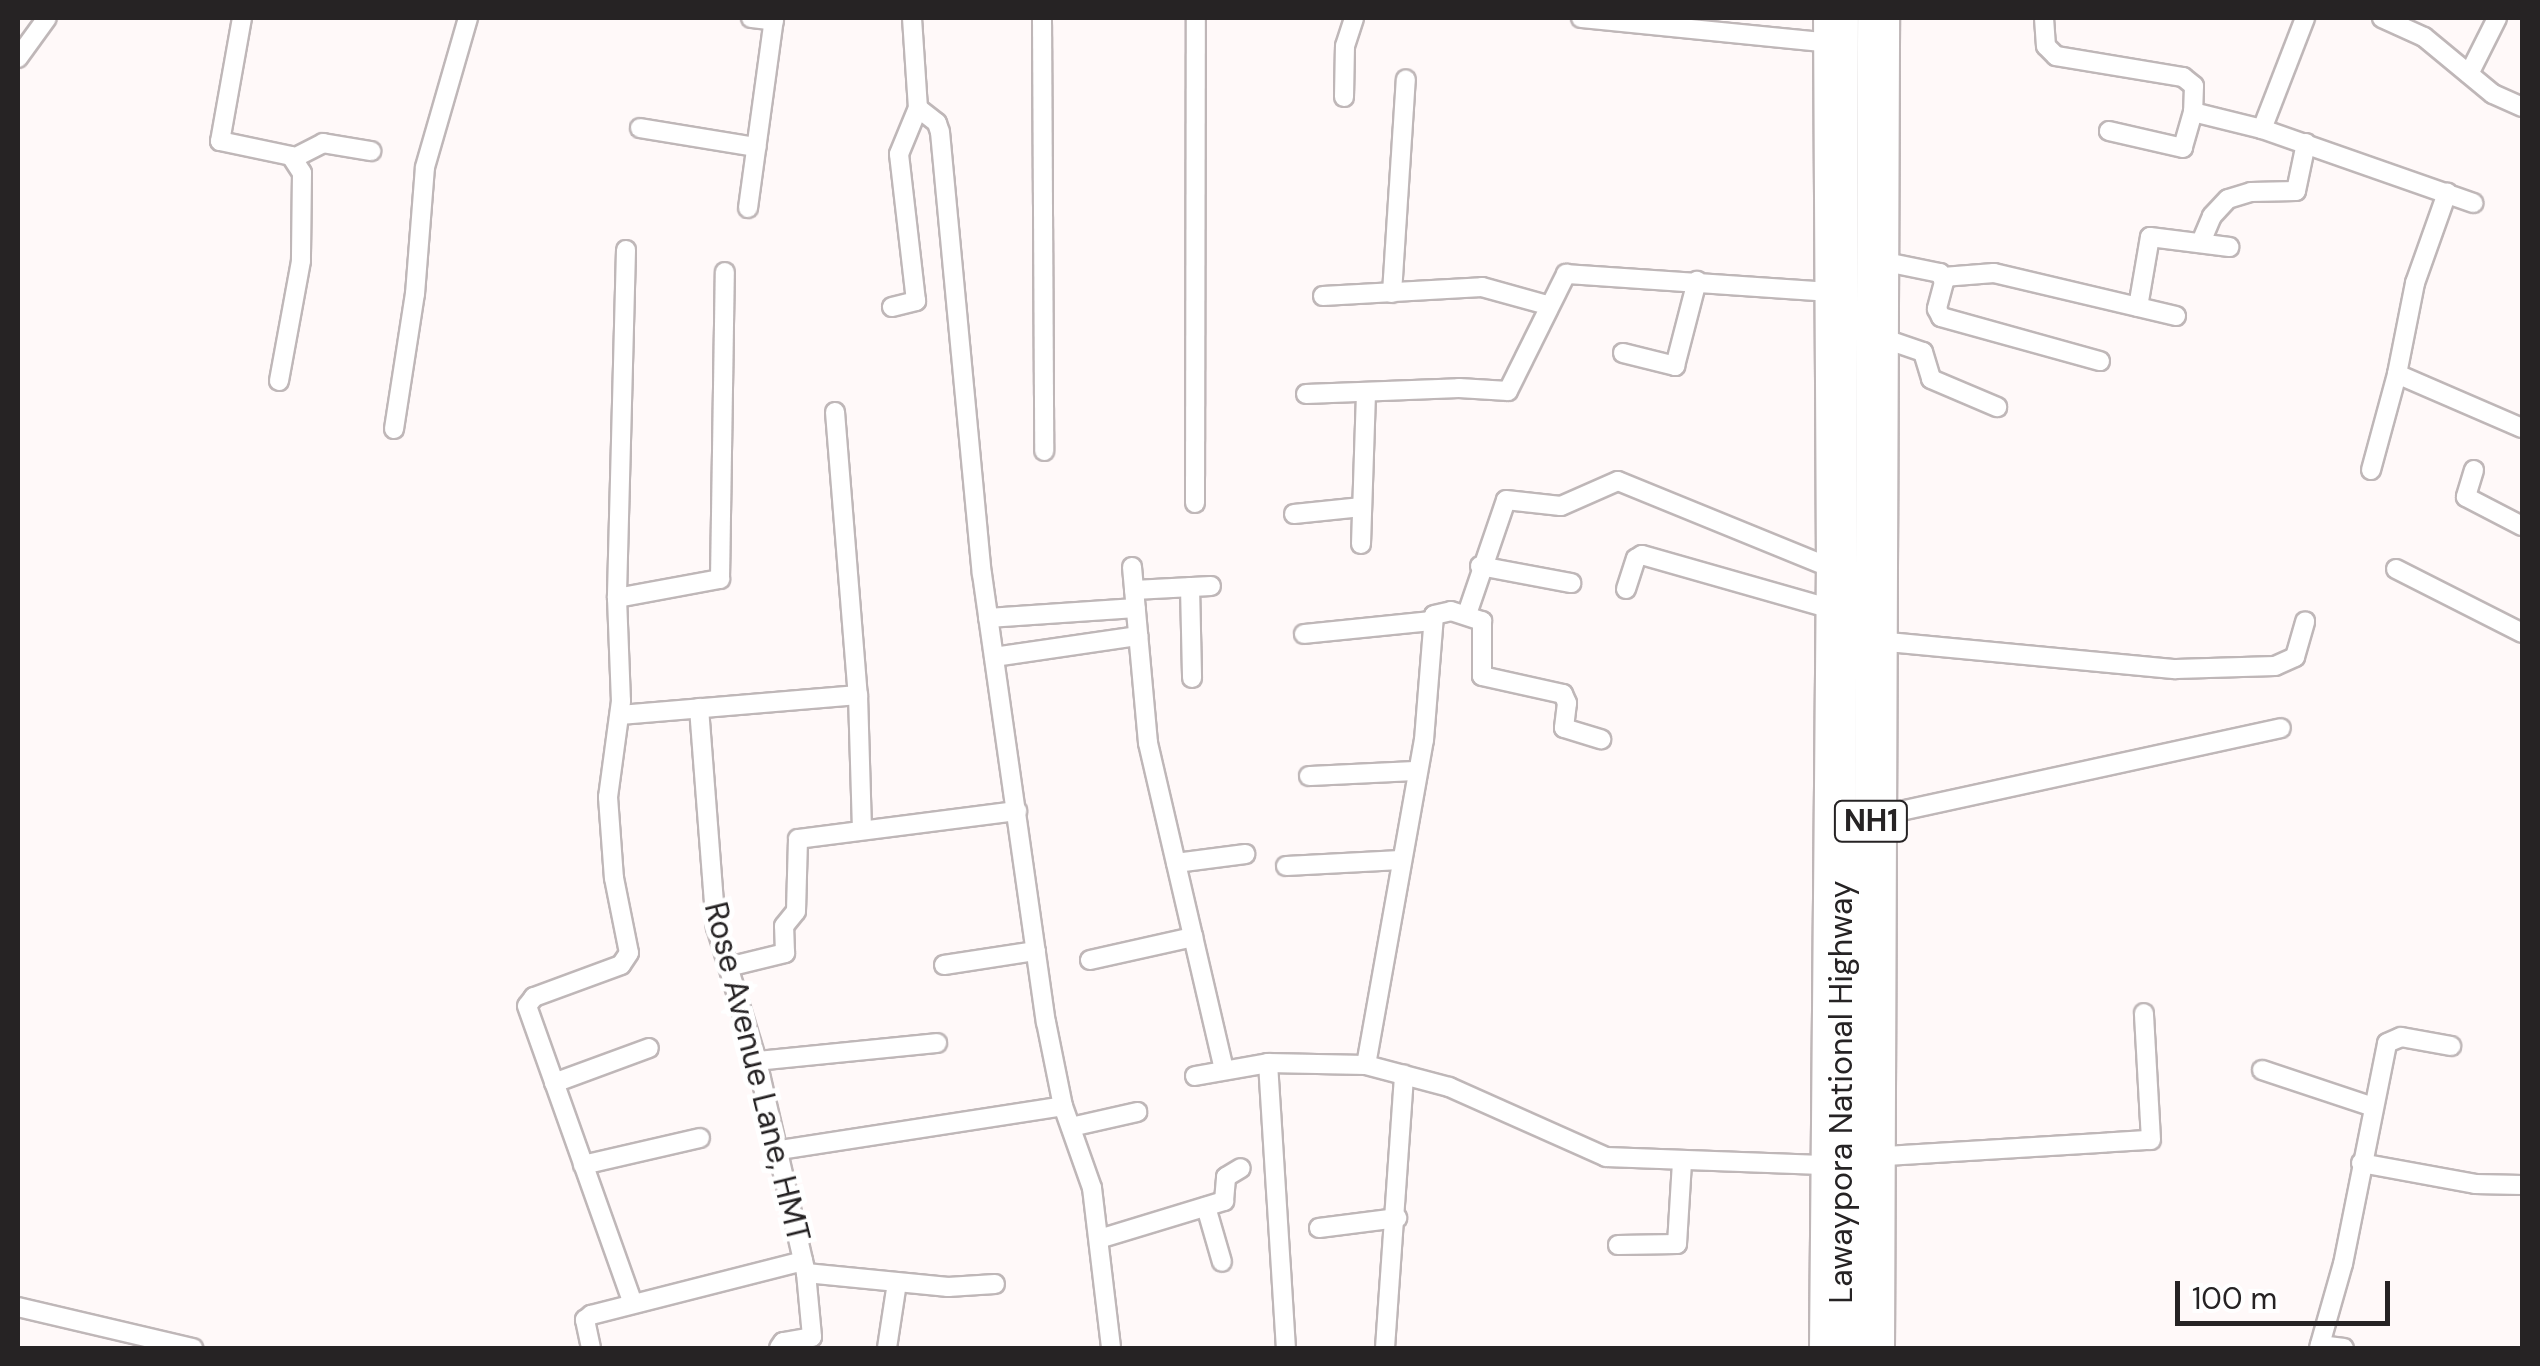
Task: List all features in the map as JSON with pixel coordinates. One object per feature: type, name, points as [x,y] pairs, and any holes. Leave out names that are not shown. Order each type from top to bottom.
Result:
[{"type":"highway","name":"NH1","points":[[1844,18],[1833,292],[1834,367],[1867,651]]},
{"type":"highway","name":"NH1","points":[[1867,1348],[1867,651],[1880,261],[1872,18]]},
{"type":"highway","name":"Lawaypora National Highway","points":[[1840,1348],[1830,1165],[1867,651]]},
{"type":"street","points":[[18,58],[48,18]]},
{"type":"street","points":[[242,18],[220,140],[294,158],[323,143],[371,152]]},
{"type":"street","points":[[394,429],[415,294],[425,166],[468,18]]},
{"type":"street","points":[[748,208],[774,19],[751,18]]},
{"type":"street","points":[[892,307],[916,300],[899,154],[918,108],[912,18]]},
{"type":"street","points":[[1042,18],[1044,451]]},
{"type":"street","points":[[1195,503],[1196,18]]},
{"type":"street","points":[[1344,98],[1345,46],[1354,18]]},
{"type":"street","points":[[1581,18],[1668,22],[1823,42]]},
{"type":"street","points":[[1306,394],[1508,391],[1547,305],[1566,274],[1833,292],[1823,18]]},
{"type":"street","points":[[1885,1348],[1888,814],[1867,651],[1888,340],[1880,261],[1890,18]]},
{"type":"street","points":[[2044,18],[2050,52],[2065,59],[2182,77],[2194,86],[2193,112],[2186,143],[2180,149],[2110,131]]},
{"type":"street","points":[[2262,129],[2305,18]]},
{"type":"street","points":[[2382,18],[2424,38],[2493,94],[2522,108]]},
{"type":"street","points":[[2469,74],[2497,18]]},
{"type":"street","points":[[1392,292],[1406,79]]},
{"type":"street","points":[[918,108],[940,132],[988,618],[1036,952],[1063,1106],[1092,1188],[1110,1348]]},
{"type":"street","points":[[2193,112],[2262,129],[2474,203]]},
{"type":"street","points":[[640,128],[756,147]]},
{"type":"street","points":[[2201,242],[2212,216],[2228,199],[2252,192],[2296,190],[2306,144]]},
{"type":"street","points":[[279,381],[302,248],[302,173],[294,158]]},
{"type":"street","points":[[2370,470],[2397,374],[2415,283],[2448,193]]},
{"type":"street","points":[[2138,307],[2150,238],[2229,246]]},
{"type":"street","points":[[626,250],[617,598],[620,715],[609,762],[608,797],[628,958],[528,1002],[632,1301]]},
{"type":"street","points":[[1880,261],[1929,269],[1944,277],[1994,272],[2176,316]]},
{"type":"street","points":[[617,598],[720,579],[725,272]]},
{"type":"street","points":[[1944,277],[1936,309],[1941,317],[2100,361]]},
{"type":"street","points":[[1623,353],[1676,366],[1698,282]]},
{"type":"street","points":[[1323,296],[1482,288],[1547,305]]},
{"type":"street","points":[[1888,340],[1923,352],[1931,378],[1997,407]]},
{"type":"street","points":[[1819,1348],[1830,1165],[1824,607],[1834,367]]},
{"type":"street","points":[[2397,374],[2522,428]]},
{"type":"street","points":[[1361,544],[1366,392]]},
{"type":"street","points":[[835,412],[858,695],[862,828]]},
{"type":"street","points":[[2474,470],[2466,497],[2522,526]]},
{"type":"street","points":[[1467,614],[1480,566],[1506,500],[1561,506],[1618,480],[1826,566]]},
{"type":"street","points":[[1294,514],[1362,507]]},
{"type":"street","points":[[1626,589],[1636,558],[1646,555],[1824,607]]},
{"type":"street","points":[[1480,566],[1570,583]]},
{"type":"street","points":[[1132,567],[1148,743],[1224,1069]]},
{"type":"street","points":[[2396,569],[2522,633]]},
{"type":"street","points":[[988,618],[1211,586]]},
{"type":"street","points":[[1190,587],[1192,678]]},
{"type":"street","points":[[1304,634],[1432,621],[1442,611],[1467,614],[1484,623],[1482,676],[1563,694],[1567,703],[1564,728],[1600,739]]},
{"type":"street","points":[[1366,1065],[1426,725],[1432,621]]},
{"type":"street","points":[[1867,651],[2176,669],[2275,666],[2294,657],[2305,621]]},
{"type":"street","points":[[994,656],[1138,636]]},
{"type":"street","points":[[620,715],[858,695]]},
{"type":"street","name":"Rose Avenue Lane, HMT","points":[[699,708],[714,912],[780,1150],[804,1267],[812,1337],[783,1342],[778,1348]]},
{"type":"street","points":[[1888,814],[2281,728]]},
{"type":"street","points":[[1309,776],[1416,772]]},
{"type":"street","points":[[728,967],[785,953],[784,926],[796,911],[797,840],[862,828],[1017,811]]},
{"type":"street","points":[[1176,863],[1245,854]]},
{"type":"street","points":[[1286,866],[1401,860]]},
{"type":"street","points":[[1090,960],[1193,937]]},
{"type":"street","points":[[944,965],[1036,952]]},
{"type":"street","points":[[1886,1156],[2151,1140],[2144,1013]]},
{"type":"street","points":[[2344,1348],[2320,1347],[2343,1264],[2373,1107],[2391,1038],[2451,1046]]},
{"type":"street","points":[[757,1060],[937,1042]]},
{"type":"street","points":[[554,1083],[650,1048]]},
{"type":"street","points":[[1196,1076],[1268,1064],[1366,1065],[1480,1099],[1606,1157],[1682,1163],[1830,1165]]},
{"type":"street","points":[[1268,1064],[1286,1348]]},
{"type":"street","points":[[2262,1070],[2373,1107]]},
{"type":"street","points":[[1385,1348],[1404,1075]]},
{"type":"street","points":[[780,1150],[1063,1106]]},
{"type":"street","points":[[1070,1127],[1137,1112]]},
{"type":"street","points":[[584,1165],[700,1138]]},
{"type":"street","points":[[1618,1245],[1677,1244],[1682,1163]]},
{"type":"street","points":[[2361,1164],[2474,1184],[2522,1185]]},
{"type":"street","points":[[1100,1239],[1226,1198],[1226,1177],[1240,1168]]},
{"type":"street","points":[[1206,1207],[1222,1262]]},
{"type":"street","points":[[1319,1228],[1397,1218]]},
{"type":"street","points":[[591,1348],[586,1317],[632,1301],[804,1267],[897,1283],[995,1284]]},
{"type":"street","points":[[887,1348],[897,1283]]},
{"type":"street","points":[[18,1307],[193,1348]]}]
